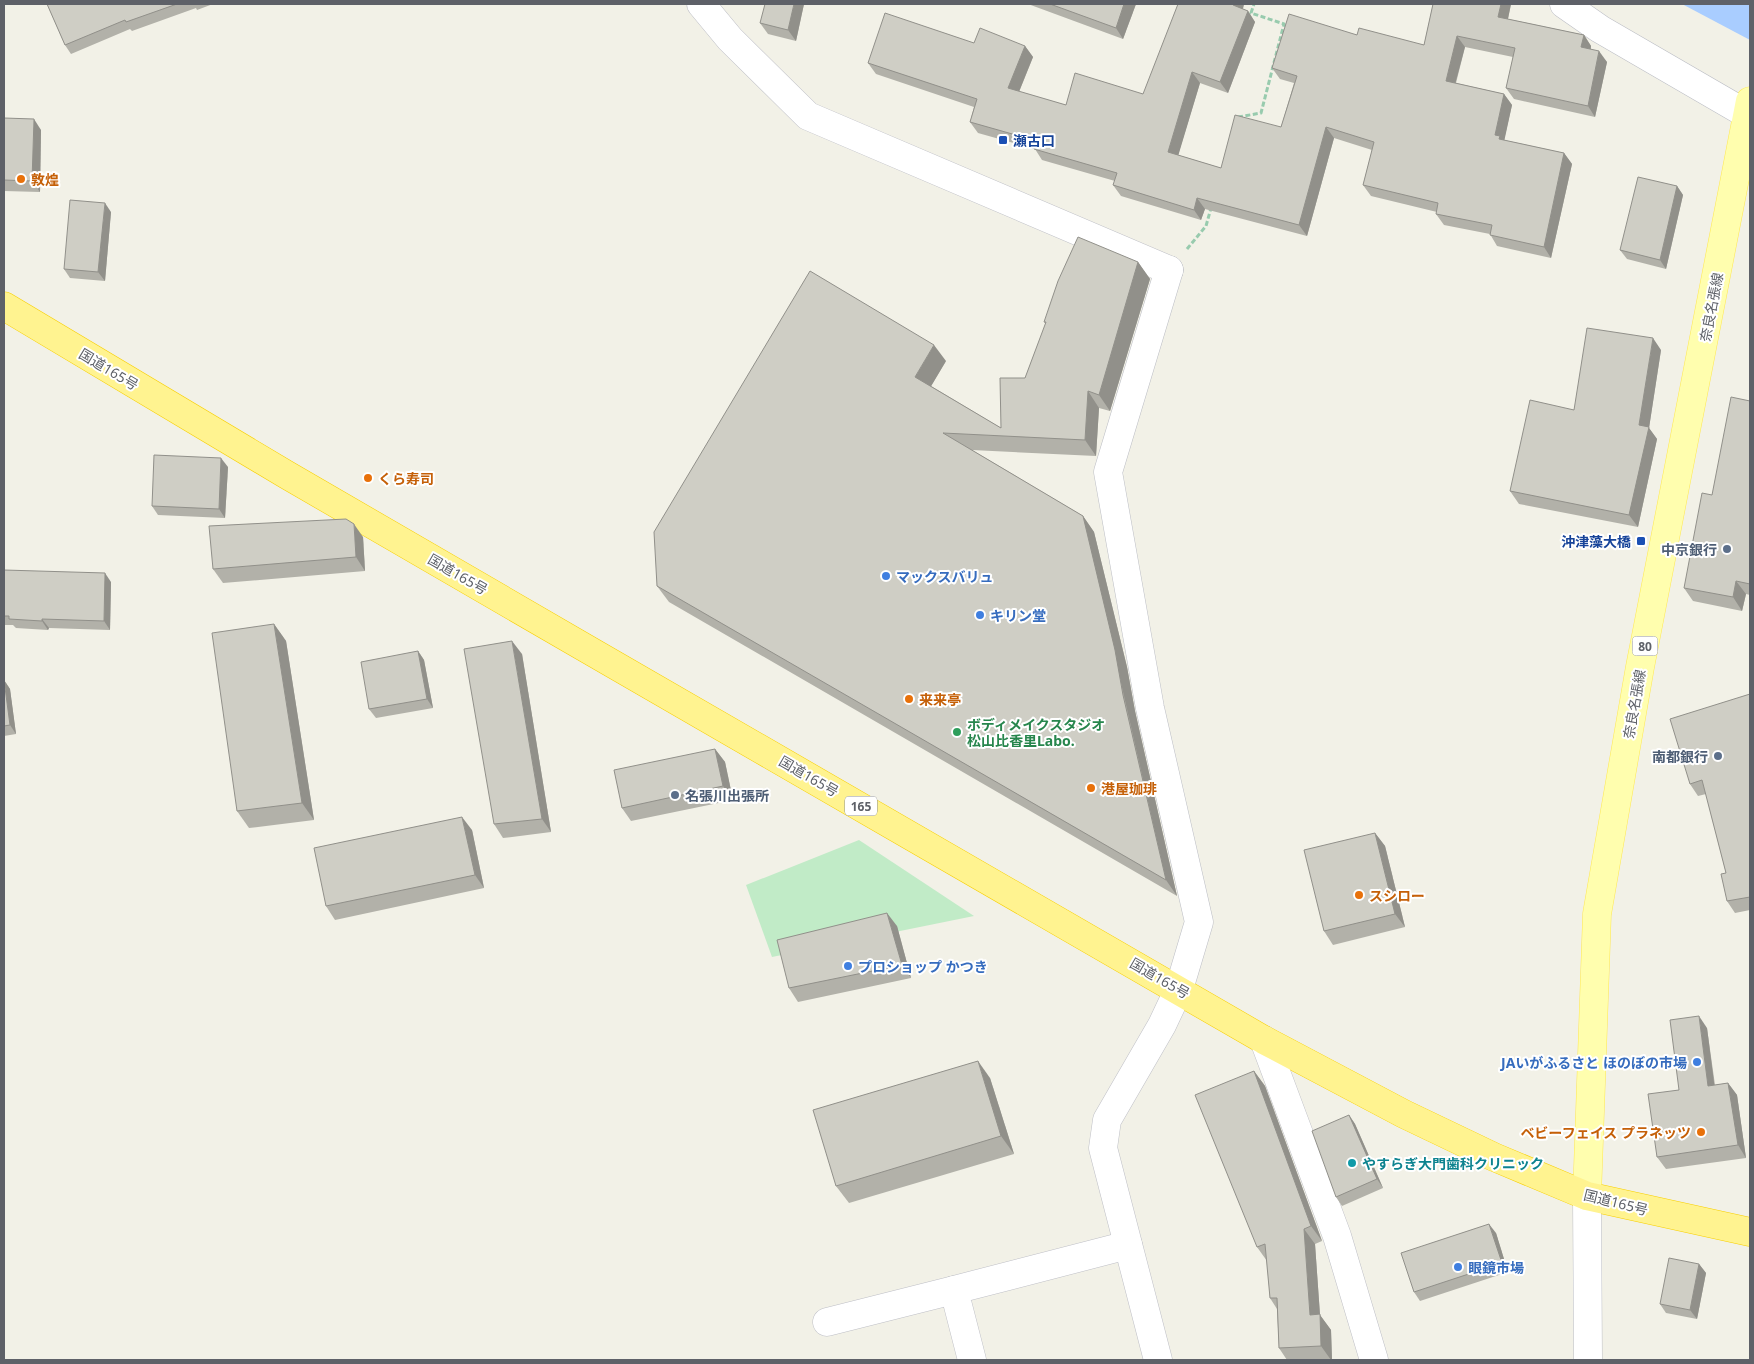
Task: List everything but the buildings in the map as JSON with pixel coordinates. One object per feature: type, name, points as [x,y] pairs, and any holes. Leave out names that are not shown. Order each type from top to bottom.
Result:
[{"type":"highway","name":"国道165号","points":[[4,306],[295,480],[1179,989],[1264,1040],[1413,1118],[1494,1157],[1587,1196],[1750,1232]]},
{"type":"main road","name":"奈良名張線","points":[[1587,1196],[1597,914],[1639,675],[1749,111]]},
{"type":"street","points":[[701,4],[730,39],[808,116],[1169,270],[1108,472],[1150,708],[1199,922],[1179,989],[1162,1025],[1107,1120],[1104,1133],[1103,1148],[1158,1360]]},
{"type":"street","points":[[1564,4],[1600,29],[1749,111]]},
{"type":"street","points":[[1264,1040],[1337,1236],[1374,1360]]},
{"type":"street","points":[[1587,1196],[1588,1360]]},
{"type":"street","points":[[827,1322],[1128,1245]]},
{"type":"street","points":[[954,1290],[972,1360]]},
{"type":"path","points":[[1235,118],[1261,113],[1284,24],[1251,13],[1254,4]]},
{"type":"path","points":[[1169,270],[1206,226],[1213,199]]},
{"type":"green space","points":[[859,840],[974,916],[772,957],[746,885]]},
{"type":"water","points":[[1682,4],[1750,4],[1750,40]]},
{"type":"place","name":"瀬古口","points":[[1003,140]]},
{"type":"place","name":"敦煌","points":[[21,179]]},
{"type":"place","name":"くら寿司","points":[[368,478]]},
{"type":"place","name":"沖津藻大橋","points":[[1641,541]]},
{"type":"place","name":"中京銀行","points":[[1727,549]]},
{"type":"place","name":"マックスバリュ","points":[[886,576]]},
{"type":"place","name":"キリン堂","points":[[980,615]]},
{"type":"place","name":"来来亭","points":[[909,699]]},
{"type":"place","name":"ボディメイクスタジオ 松山比香里Labo.","points":[[957,732]]},
{"type":"place","name":"南都銀行","points":[[1718,756]]},
{"type":"place","name":"港屋珈琲","points":[[1091,788]]},
{"type":"place","name":"名張川出張所","points":[[675,795]]},
{"type":"place","name":"スシロー","points":[[1359,895]]},
{"type":"place","name":"プロショップ かつき","points":[[848,966]]},
{"type":"place","name":"JAいがふるさと ほのぼの市場","points":[[1697,1062]]},
{"type":"place","name":"ベビーフェイス プラネッツ","points":[[1701,1132]]},
{"type":"place","name":"やすらぎ大門歯科クリニック","points":[[1352,1163]]},
{"type":"place","name":"眼鏡市場","points":[[1458,1267]]}]
